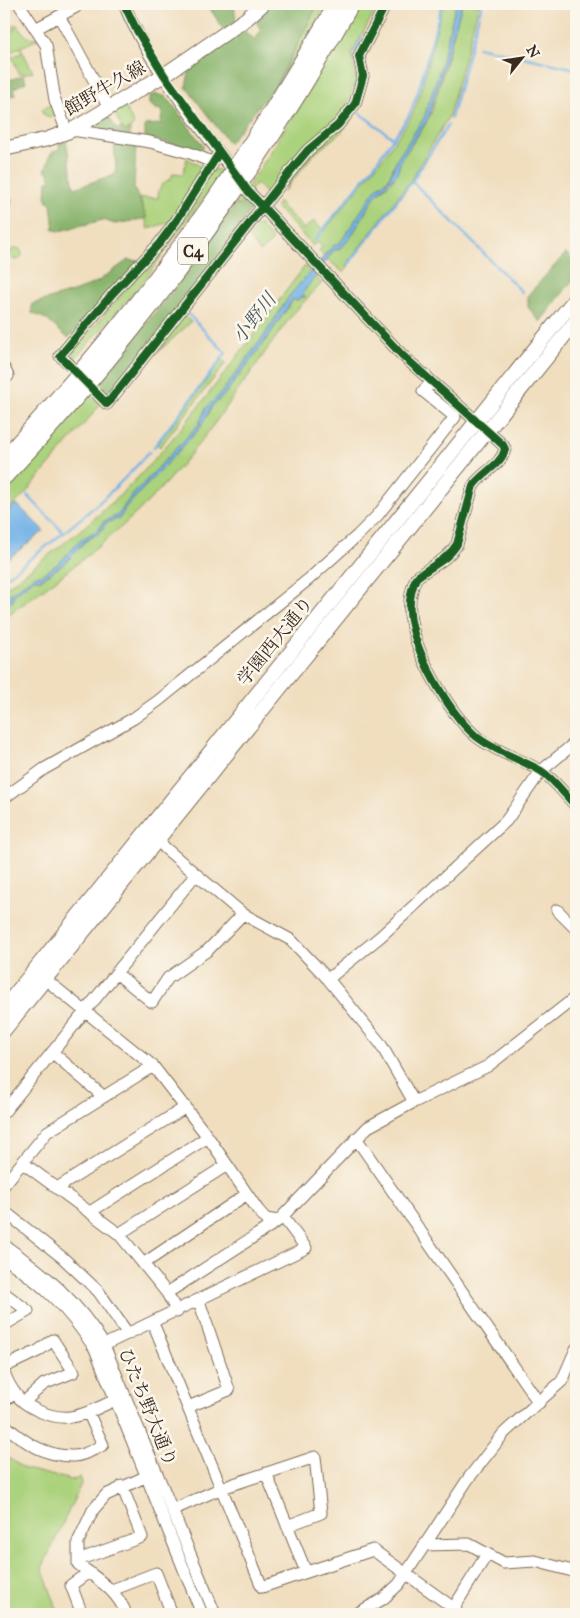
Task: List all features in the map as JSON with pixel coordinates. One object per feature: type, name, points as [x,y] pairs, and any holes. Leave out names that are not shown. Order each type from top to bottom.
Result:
[{"type":"highway","name":"C4","points":[[4,459],[77,378],[187,237],[279,102],[337,4]]},
{"type":"highway","name":"C4","points":[[4,477],[127,337],[191,254],[273,134],[351,4]]},
{"type":"main road","name":"館野牛久線","points":[[4,149],[48,139],[70,131],[164,75],[239,24],[263,4]]},
{"type":"main road","name":"学園西大通り","points":[[4,1008],[153,834],[482,426],[576,298]]},
{"type":"main road","name":"学園西大通り","points":[[482,426],[574,328]]},
{"type":"main road","name":"学園西大通り","points":[[4,1030],[45,979],[153,834]]},
{"type":"street","points":[[19,4],[37,28],[49,52],[55,100],[70,131],[150,142],[190,153],[215,157],[226,163]]},
{"type":"street","points":[[124,4],[136,29],[215,157]]},
{"type":"street","points":[[98,395],[107,404],[206,281],[234,241],[264,208],[308,150],[338,125],[355,104],[362,76],[359,56],[386,4]]},
{"type":"street","points":[[37,28],[76,7]]},
{"type":"street","points":[[59,16],[109,108]]},
{"type":"street","points":[[70,365],[60,356],[113,293],[159,244],[177,220],[215,157]]},
{"type":"street","points":[[248,191],[431,383],[500,441],[505,449],[504,454],[472,486],[453,551],[440,563],[416,578],[410,598],[411,621],[418,644],[431,672],[464,722],[477,737],[541,771],[576,806]]},
{"type":"street","points":[[4,798],[44,769],[134,718],[158,701],[304,583],[358,536],[376,516],[454,416],[423,391],[431,383]]},
{"type":"street","points":[[328,980],[382,936],[506,821],[541,771],[576,742]]},
{"type":"street","points":[[153,834],[243,914],[290,940],[328,980],[380,1043],[414,1102]]},
{"type":"street","points":[[4,1112],[196,874]]},
{"type":"street","points":[[557,910],[576,929]]},
{"type":"street","points":[[116,973],[152,1002],[168,978],[208,950],[216,939],[243,914]]},
{"type":"street","points":[[45,979],[154,1066],[208,1137],[266,1219],[281,1219],[306,1248],[177,1312],[104,1345]]},
{"type":"street","points":[[167,1293],[281,1219],[368,1127],[488,1066],[576,997]]},
{"type":"street","points":[[52,1052],[104,1097]]},
{"type":"street","points":[[4,1184],[47,1132],[154,1066]]},
{"type":"street","points":[[57,1188],[186,1107]]},
{"type":"street","points":[[90,1212],[208,1137]]},
{"type":"street","points":[[356,1138],[539,1403]]},
{"type":"street","points":[[23,1163],[119,1234],[167,1293],[177,1312]]},
{"type":"street","points":[[119,1234],[227,1166]]},
{"type":"street","points":[[143,1264],[247,1194]]},
{"type":"street","points":[[4,1211],[63,1258],[99,1292],[128,1334]]},
{"type":"street","name":"ひたち野大通り","points":[[4,1245],[57,1285],[88,1320],[104,1345],[215,1614]]},
{"type":"street","name":"ひたち野大通り","points":[[4,1258],[37,1281],[73,1316],[95,1349],[117,1399],[202,1614]]},
{"type":"street","points":[[4,1293],[28,1311],[4,1325]]},
{"type":"street","points":[[188,1407],[229,1390],[199,1301]]},
{"type":"street","points":[[153,1322],[262,1586],[373,1550],[407,1574],[454,1613],[487,1554]]},
{"type":"street","points":[[4,1367],[38,1351],[53,1340],[74,1372],[44,1384],[20,1398],[4,1400]]},
{"type":"street","points":[[356,1614],[383,1599],[407,1574],[468,1479],[504,1433],[562,1381],[576,1349]]},
{"type":"street","points":[[4,1373],[20,1398],[30,1407],[47,1414],[68,1417],[88,1412],[117,1399]]},
{"type":"street","points":[[4,1424],[22,1441],[50,1453],[76,1456],[104,1445],[88,1412]]},
{"type":"street","points":[[172,1510],[222,1488],[316,1457],[321,1513],[287,1526]]},
{"type":"street","points":[[266,1473],[306,1572]]},
{"type":"street","points":[[126,1614],[122,1603],[112,1590],[78,1564],[78,1542],[93,1510],[106,1495],[147,1476]]},
{"type":"street","points":[[78,1560],[142,1537],[122,1486]]},
{"type":"street","points":[[424,1545],[469,1544],[504,1562],[535,1561],[576,1572]]},
{"type":"street","points":[[82,1614],[71,1585],[89,1572]]},
{"type":"street","points":[[112,1590],[156,1573],[172,1614]]},
{"type":"green space","points":[[207,4],[234,4],[236,21],[225,32]]},
{"type":"green space","points":[[273,4],[318,4],[276,85],[229,143],[186,87],[191,62],[242,29],[254,39],[261,31],[255,19]]},
{"type":"green space","points":[[318,4],[327,4],[277,85]]},
{"type":"green space","points":[[359,4],[379,4],[352,53],[356,81],[347,104],[348,108],[269,197],[256,183],[240,206],[236,204],[267,158]]},
{"type":"green space","points":[[443,4],[456,4],[440,69],[424,118],[396,161],[388,179],[375,190],[340,244],[333,246],[323,256],[319,251],[322,247],[317,242],[313,246],[276,207],[278,202],[304,229],[314,221],[324,231],[385,155],[412,116],[420,94]]},
{"type":"green space","points":[[462,4],[479,4],[449,116],[411,180],[346,265],[348,267],[344,273],[327,259],[334,250],[349,240],[375,196],[393,180],[401,160],[425,125],[432,111]]},
{"type":"green space","points":[[16,24],[27,37],[40,38],[11,52],[5,35],[15,29],[13,26]]},
{"type":"green space","points":[[21,48],[33,72],[19,74],[12,56],[22,53]]},
{"type":"green space","points":[[4,65],[10,80],[24,75],[26,82],[14,88],[16,95],[4,97]]},
{"type":"green space","points":[[156,94],[167,97],[204,147],[200,151],[145,137],[145,125],[161,124],[162,110],[156,109],[149,104],[149,97]]},
{"type":"green space","points":[[54,104],[57,115],[49,117],[43,114],[42,109]]},
{"type":"green space","points":[[124,105],[134,124],[130,129],[124,131],[113,111]]},
{"type":"green space","points":[[351,113],[355,115],[342,131],[312,156],[284,191],[295,171]]},
{"type":"green space","points":[[107,114],[117,130],[122,127],[124,131],[130,129],[130,136],[86,128]]},
{"type":"green space","points":[[66,139],[74,188],[113,176],[116,169],[114,141],[136,144],[134,188],[147,218],[115,224],[103,220],[59,231],[54,230],[51,204],[46,200],[47,181],[51,181],[49,173],[45,171],[51,153],[60,148],[58,142]]},
{"type":"green space","points":[[187,158],[201,167],[173,221],[148,229],[140,198],[158,198],[161,186],[171,179],[173,173],[183,174]]},
{"type":"green space","points":[[217,169],[222,173],[143,282],[73,361],[74,351],[127,288],[154,261],[187,215],[208,173]]},
{"type":"green space","points":[[4,178],[12,203],[5,207],[7,216],[4,222]]},
{"type":"green space","points":[[243,199],[251,210],[194,289],[108,395],[103,395],[94,386],[169,295],[236,204],[240,206]]},
{"type":"green space","points":[[4,222],[9,228],[8,247],[4,239]]},
{"type":"green space","points":[[259,224],[273,241],[260,252],[248,237]]},
{"type":"green space","points":[[14,248],[18,248],[22,254],[18,260],[14,260],[10,256],[10,252]]},
{"type":"green space","points":[[566,253],[576,263],[576,276],[540,322],[528,307],[528,295]]},
{"type":"green space","points":[[128,260],[139,261],[68,338],[46,319],[32,313],[32,304],[76,291],[97,282]]},
{"type":"green space","points":[[305,266],[310,272],[290,295],[264,336],[222,392],[206,408],[199,424],[130,498],[118,515],[103,522],[98,530],[82,539],[59,563],[41,575],[34,576],[4,599],[4,589],[94,519],[165,448]]},
{"type":"green space","points":[[314,276],[322,283],[293,314],[219,417],[171,477],[133,516],[92,552],[4,618],[4,605],[13,601],[13,596],[34,579],[42,579],[65,563],[84,542],[99,533],[106,523],[120,518],[126,507],[200,428],[212,406],[224,395],[294,299],[305,297],[302,293]]},
{"type":"green space","points":[[184,316],[191,322],[158,352]]},
{"type":"green space","points":[[222,359],[226,363],[160,447],[157,444]]},
{"type":"green space","points":[[91,392],[94,395],[92,397],[101,404],[24,495],[4,514],[4,488],[43,448]]},
{"type":"green space","points":[[4,1455],[25,1469],[72,1480],[80,1477],[82,1482],[42,1568],[59,1614],[4,1614]]},
{"type":"water","points":[[456,4],[462,4],[428,119],[401,160],[397,174],[375,196],[349,240],[339,249],[334,250],[303,293],[305,297],[300,297],[297,301],[293,299],[263,344],[224,395],[212,406],[200,428],[126,507],[120,518],[106,523],[99,533],[84,542],[65,563],[41,579],[34,579],[13,596],[12,602],[4,605],[4,599],[34,576],[41,575],[59,563],[82,539],[98,530],[103,522],[118,515],[130,498],[199,424],[206,408],[222,392],[264,336],[290,295],[333,246],[340,243],[375,190],[389,179],[396,161],[424,118],[440,69]]},
{"type":"water","points":[[14,505],[18,505],[44,531],[4,562],[4,516]]},
{"type":"waterway","points":[[315,240],[373,167],[409,116],[418,92],[442,4]]},
{"type":"waterway","points":[[451,118],[482,4]]},
{"type":"waterway","points":[[354,53],[362,38]]},
{"type":"waterway","points":[[478,47],[576,69]]},
{"type":"waterway","points":[[358,112],[393,138]]},
{"type":"waterway","points":[[348,265],[412,181],[448,125]]},
{"type":"waterway","points":[[412,181],[522,292]]},
{"type":"waterway","points":[[154,447],[226,353],[187,313]]},
{"type":"waterway","points":[[4,579],[61,535],[98,503],[149,452]]},
{"type":"waterway","points":[[27,495],[64,533]]},
{"type":"cycle path","points":[[124,4],[136,29],[164,75],[248,191],[402,355],[503,445],[505,449],[500,460],[473,486],[457,544],[448,555],[416,578],[411,597],[411,624],[417,643],[438,688],[467,728],[492,747],[546,774],[576,806]]},
{"type":"cycle path","points":[[219,153],[177,220],[159,244],[113,293],[60,356],[107,404],[297,163],[308,150],[338,125],[355,104],[363,76],[359,56],[386,4]]},
{"type":"water label","name":"小野川","points":[[254,318]]}]
